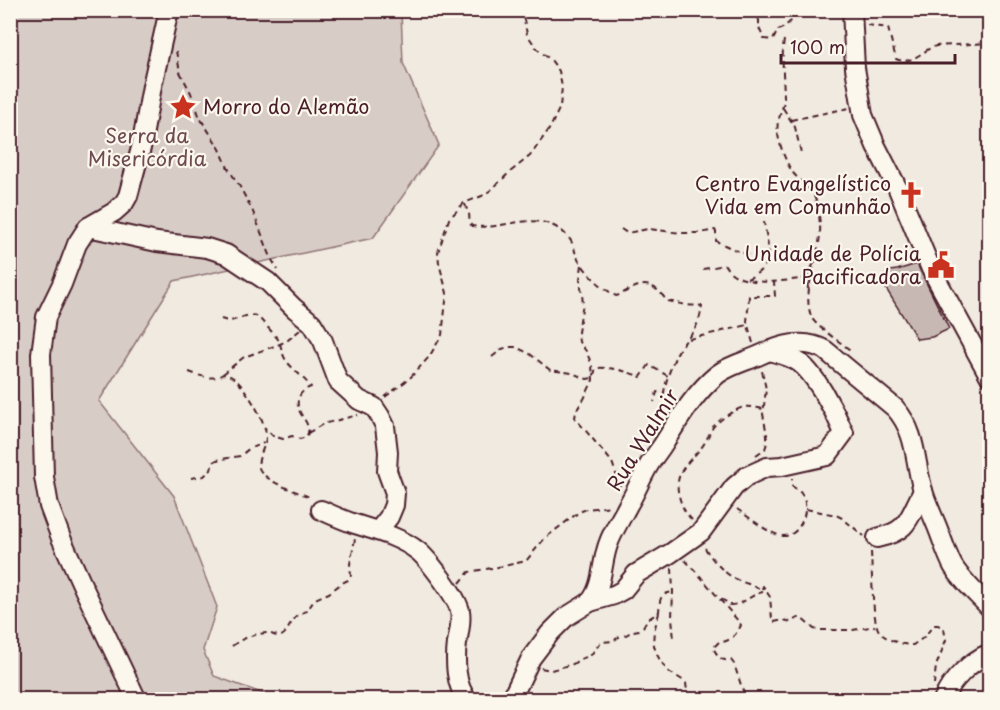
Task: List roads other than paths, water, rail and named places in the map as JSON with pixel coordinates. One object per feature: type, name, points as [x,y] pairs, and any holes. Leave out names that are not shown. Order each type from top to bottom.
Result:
[{"type":"street","points":[[137,699],[85,591],[49,506],[44,477],[41,354],[46,317],[62,284],[77,244],[88,227],[114,212],[128,196],[141,148],[169,10]]},
{"type":"street","points":[[852,17],[860,106],[867,127],[898,189],[930,269],[990,377]]},
{"type":"street","points":[[88,227],[157,242],[207,248],[226,254],[268,282],[312,323],[323,341],[338,381],[359,400],[374,407],[385,426],[388,452],[387,471],[395,493],[394,505],[389,517],[378,531]]},
{"type":"street","name":"Rua Walmir","points":[[590,602],[600,583],[608,542],[627,503],[649,464],[700,392],[720,372],[794,344],[807,344],[818,346],[832,356],[895,408],[904,419],[911,434],[923,491],[953,566],[990,608]]},
{"type":"street","points":[[511,699],[531,658],[566,617],[590,602],[614,595],[622,590],[636,574],[698,534],[739,482],[767,467],[827,456],[844,433],[816,382],[802,364],[792,358],[762,355]]},
{"type":"street","points":[[874,539],[896,532],[905,525],[923,491]]},
{"type":"street","points":[[321,510],[404,542],[430,563],[455,599],[461,613],[457,645],[457,678],[462,692],[468,699]]},
{"type":"street","points":[[938,693],[946,692],[966,668],[990,653]]},
{"type":"place","name":"Morro do Alemão","points":[[183,107]]},
{"type":"place","name":"Centro Evangelístico Vida em Comunhão","points":[[911,195]]},
{"type":"place","name":"Unidade de Polícia Pacificadora","points":[[941,265]]},
{"type":"park label","name":"Serra da Misericórdia","points":[[147,148]]}]
